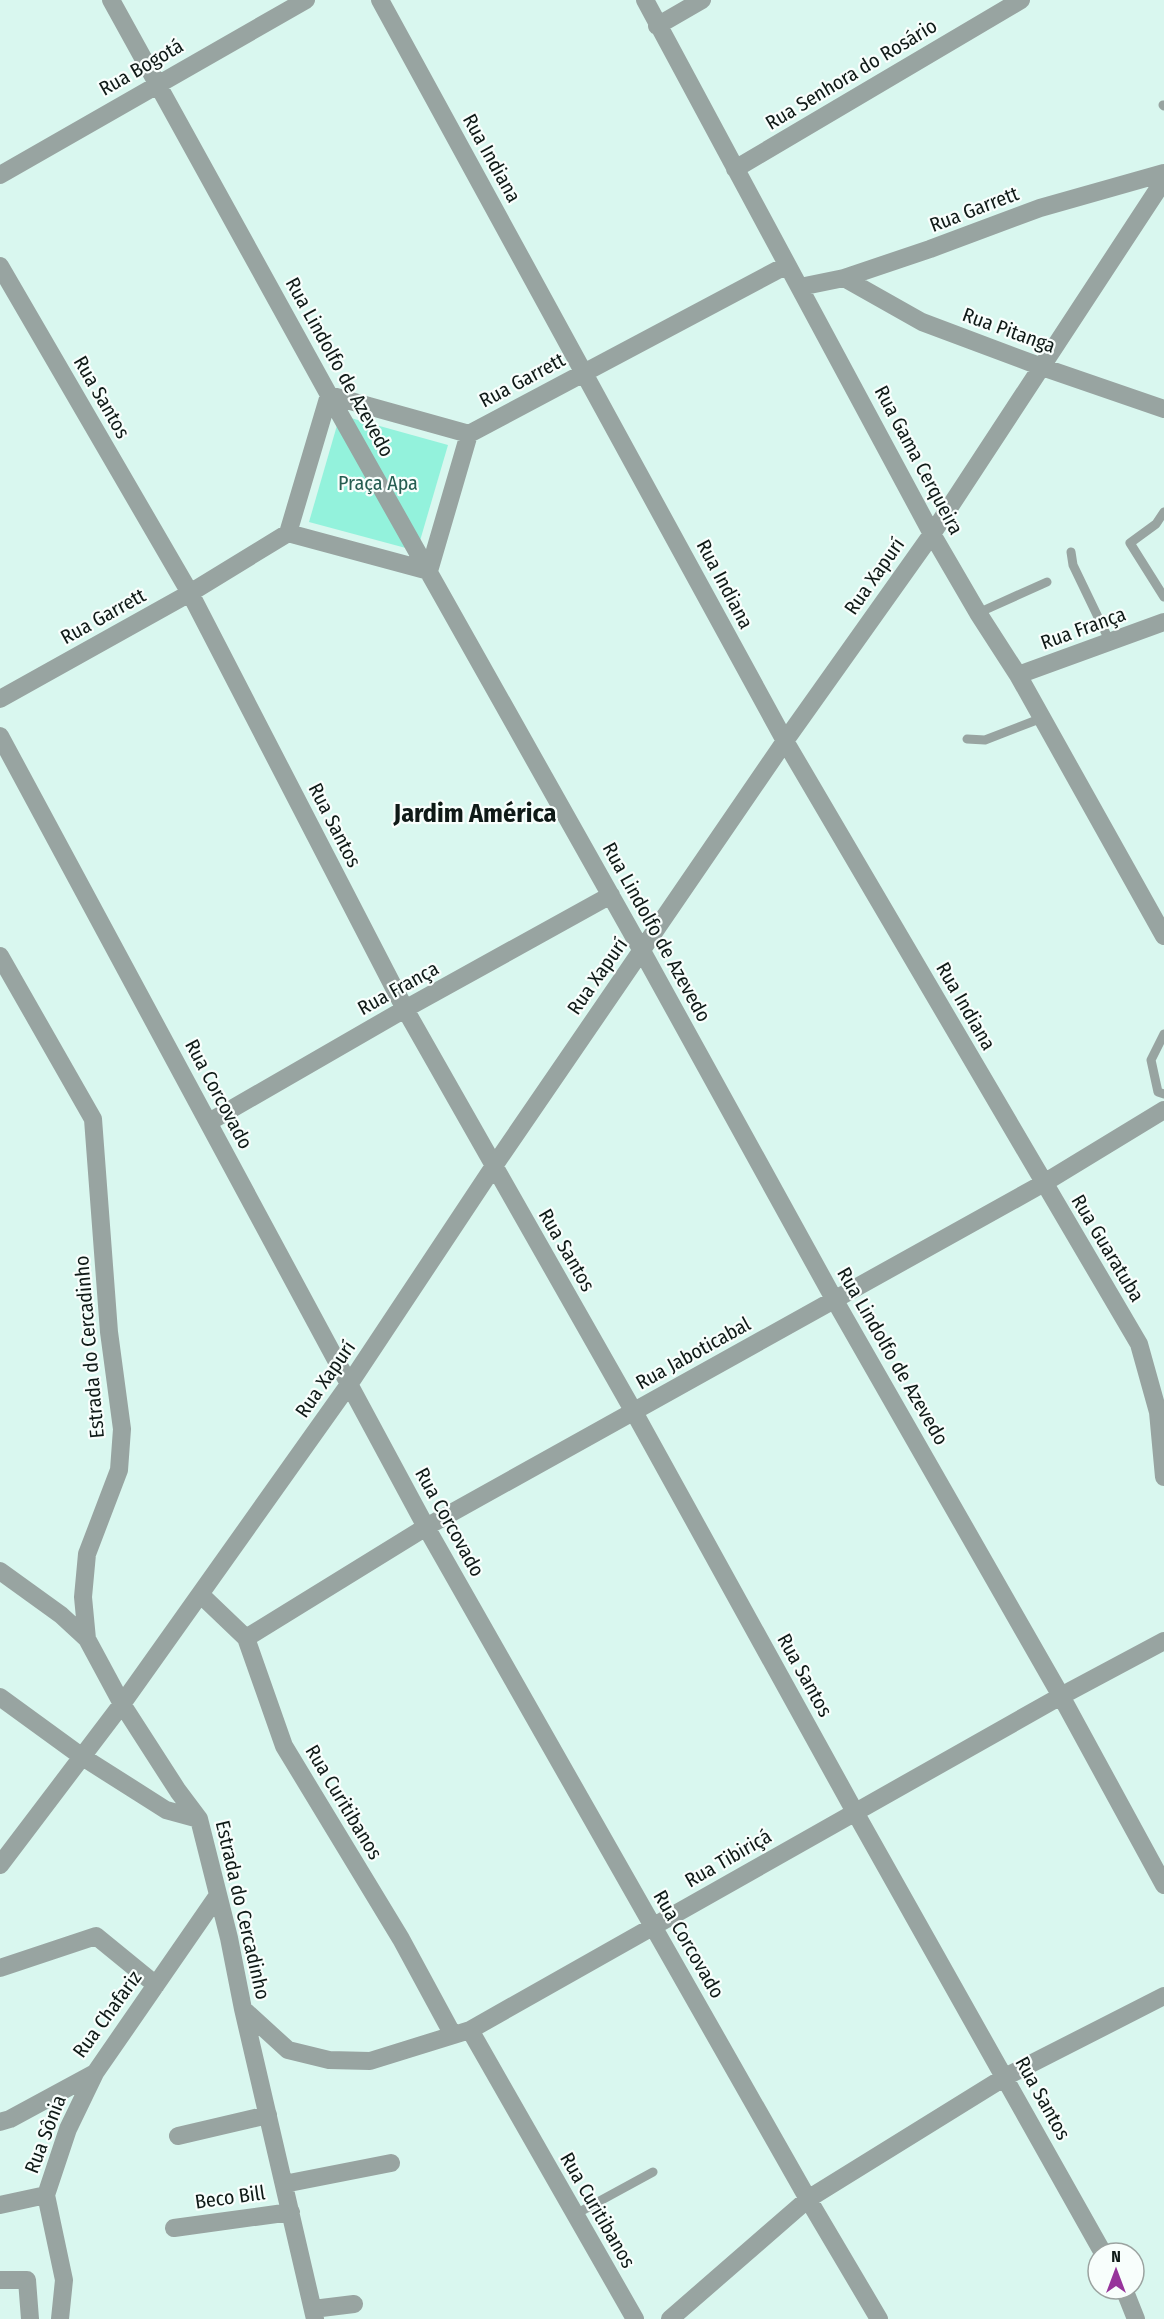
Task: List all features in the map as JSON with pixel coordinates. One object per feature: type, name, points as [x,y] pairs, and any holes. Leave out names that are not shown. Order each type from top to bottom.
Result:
[{"type":"street","name":"Rua Lindolfo de Azevedo","points":[[111,0],[834,1299],[1062,1696],[1164,1885]]},
{"type":"street","name":"Rua Bogotá","points":[[0,175],[306,0]]},
{"type":"street","name":"Rua Indiana","points":[[380,0],[785,741],[1044,1183]]},
{"type":"street","name":"Rua Gama Cerqueira","points":[[645,0],[932,534],[978,613],[1018,675],[1164,936]]},
{"type":"street","points":[[657,26],[702,0]]},
{"type":"street","name":"Rua Senhora do Rosário","points":[[735,169],[1021,0]]},
{"type":"street","name":"Rua Garrett","points":[[800,287],[844,278],[1040,208],[1164,174]]},
{"type":"street","name":"Rua Xapurí","points":[[0,1865],[122,1704],[350,1383],[494,1166],[785,741],[932,534],[1164,180]]},
{"type":"street","name":"Rua Garrett","points":[[469,434],[787,265]]},
{"type":"street","name":"Rua Santos","points":[[0,266],[190,593],[405,1009],[634,1412],[855,1812],[1096,2241]]},
{"type":"street","name":"Rua Pitanga","points":[[844,278],[922,322],[1164,409]]},
{"type":"street","points":[[329,395],[469,434],[429,571],[288,533],[329,395]]},
{"type":"street","name":"Rua Garrett","points":[[0,699],[190,593],[288,533]]},
{"type":"street","name":"Rua França","points":[[1018,675],[1164,622]]},
{"type":"street","name":"Rua Corcovado","points":[[0,736],[426,1527],[808,2199],[879,2319]]},
{"type":"street","name":"Rua França","points":[[209,1122],[405,1009],[611,895]]},
{"type":"street","name":"Estrada do Cercadinho","points":[[0,956],[93,1119],[109,1332],[122,1429],[119,1470],[87,1554],[83,1597],[87,1639],[122,1704],[178,1791],[199,1819],[314,2314]]},
{"type":"street","name":"Rua Jaboticabal","points":[[246,1638],[426,1527],[1044,1183],[1164,1110]]},
{"type":"street","name":"Rua Guaratuba","points":[[1044,1183],[1139,1344],[1158,1412],[1164,1477]]},
{"type":"street","points":[[0,1572],[61,1615],[87,1639]]},
{"type":"street","name":"Rua Curitibanos","points":[[200,1594],[246,1638],[284,1746],[401,1939],[574,2215],[635,2319]]},
{"type":"street","name":"Rua Tibiriçá","points":[[243,2009],[288,2050],[329,2060],[370,2061],[462,2033],[1164,1641]]},
{"type":"street","points":[[0,1697],[81,1756],[166,1810],[199,1819]]},
{"type":"street","name":"Rua Chafariz","points":[[0,2122],[10,2119],[95,2073],[218,1895]]},
{"type":"street","points":[[0,1968],[96,1936],[156,1985]]},
{"type":"street","points":[[670,2319],[808,2199],[1005,2077],[1164,1996]]},
{"type":"street","name":"Rua Sônia","points":[[60,2319],[64,2280],[46,2195],[68,2129],[95,2073]]},
{"type":"street","points":[[178,2136],[268,2115]]},
{"type":"street","points":[[284,2184],[391,2163]]},
{"type":"street","points":[[0,2205],[46,2195]]},
{"type":"street","name":"Beco Bill","points":[[174,2228],[291,2212]]},
{"type":"street","points":[[0,2280],[27,2280],[30,2319]]},
{"type":"street","points":[[1129,2301],[1136,2319]]},
{"type":"street","points":[[314,2314],[354,2304]]},
{"type":"lane","points":[[1164,512],[1156,524],[1130,543],[1164,597]]},
{"type":"lane","points":[[1071,552],[1073,565],[1110,642]]},
{"type":"lane","points":[[978,613],[1047,582]]},
{"type":"lane","points":[[967,739],[985,740],[1042,718]]},
{"type":"lane","points":[[1164,1034],[1151,1060],[1158,1092],[1164,1094]]},
{"type":"lane","points":[[1159,1426],[1164,1405]]},
{"type":"lane","points":[[574,2215],[653,2172]]},
{"type":"green space","name":"Praça Apa","points":[[340,415],[448,445],[417,551],[309,522]]},
{"type":"district","name":"Jardim América","points":[[475,813]]}]
